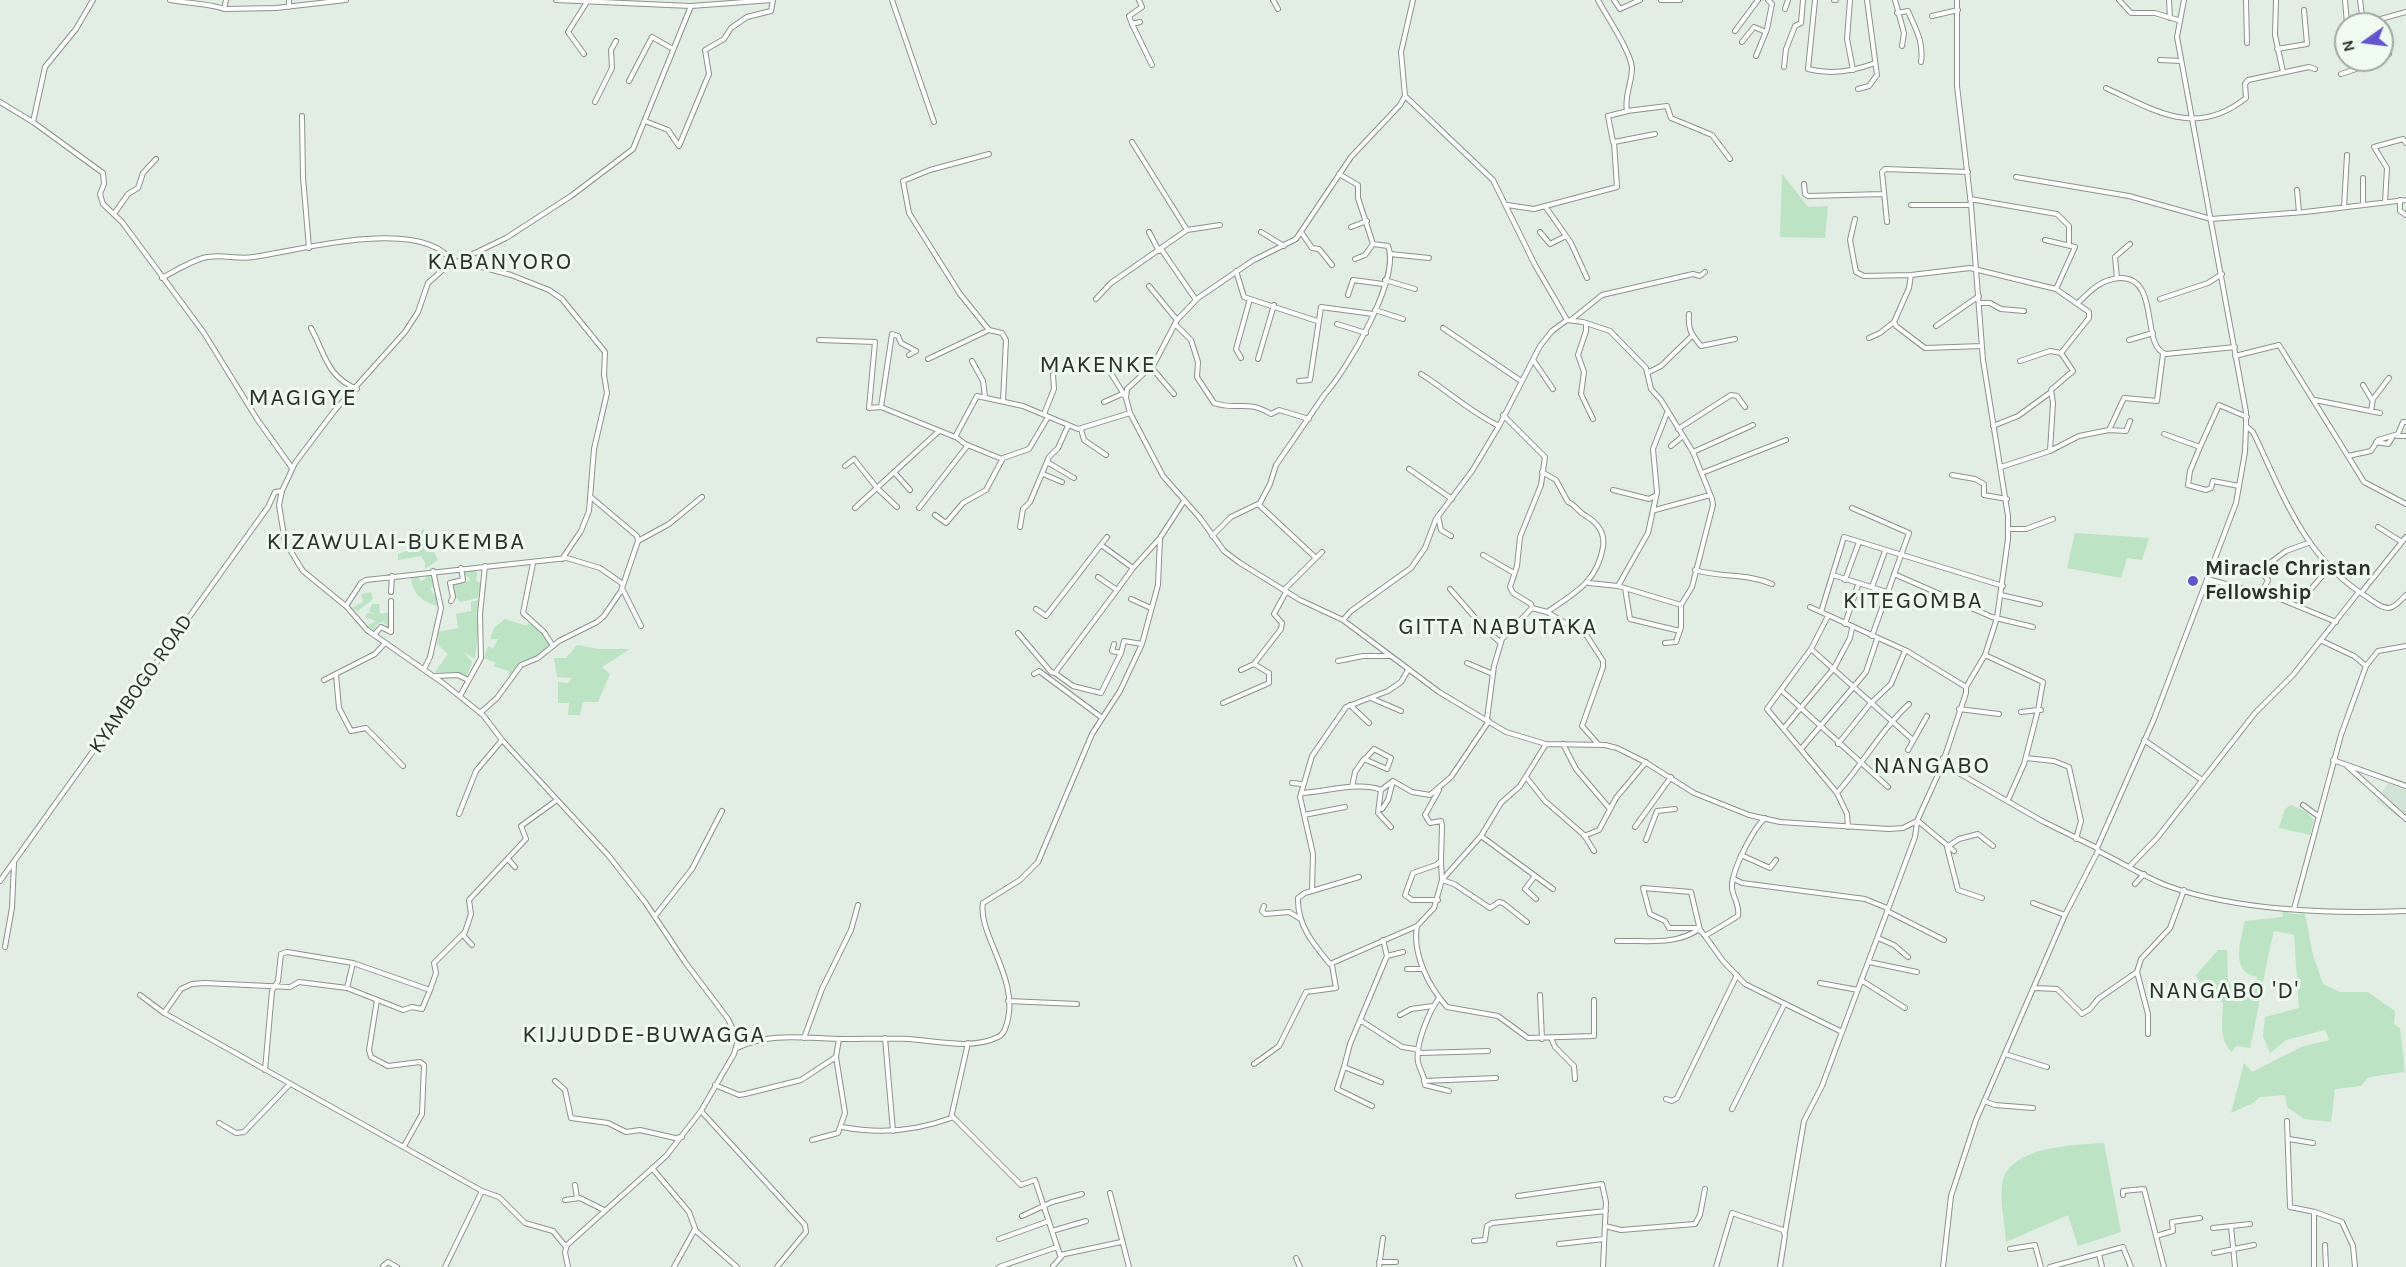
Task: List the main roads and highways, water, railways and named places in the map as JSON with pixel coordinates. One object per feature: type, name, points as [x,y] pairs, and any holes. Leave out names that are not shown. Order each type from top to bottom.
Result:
[{"type":"place","name":"Miracle Christan Fellowship","points":[[2193,581]]},
{"type":"district","name":"KABANYORO","points":[[500,262]]},
{"type":"district","name":"MAKENKE","points":[[1098,365]]},
{"type":"district","name":"MAGIGYE","points":[[303,398]]},
{"type":"district","name":"KIZAWULAI-BUKEMBA","points":[[396,542]]},
{"type":"district","name":"KITEGOMBA","points":[[1913,601]]},
{"type":"district","name":"GITTA NABUTAKA","points":[[1498,627]]},
{"type":"district","name":"NANGABO","points":[[1932,766]]},
{"type":"district","name":"NANGABO 'D'","points":[[2224,991]]},
{"type":"district","name":"KIJJUDDE-BUWAGGA","points":[[644,1035]]}]
